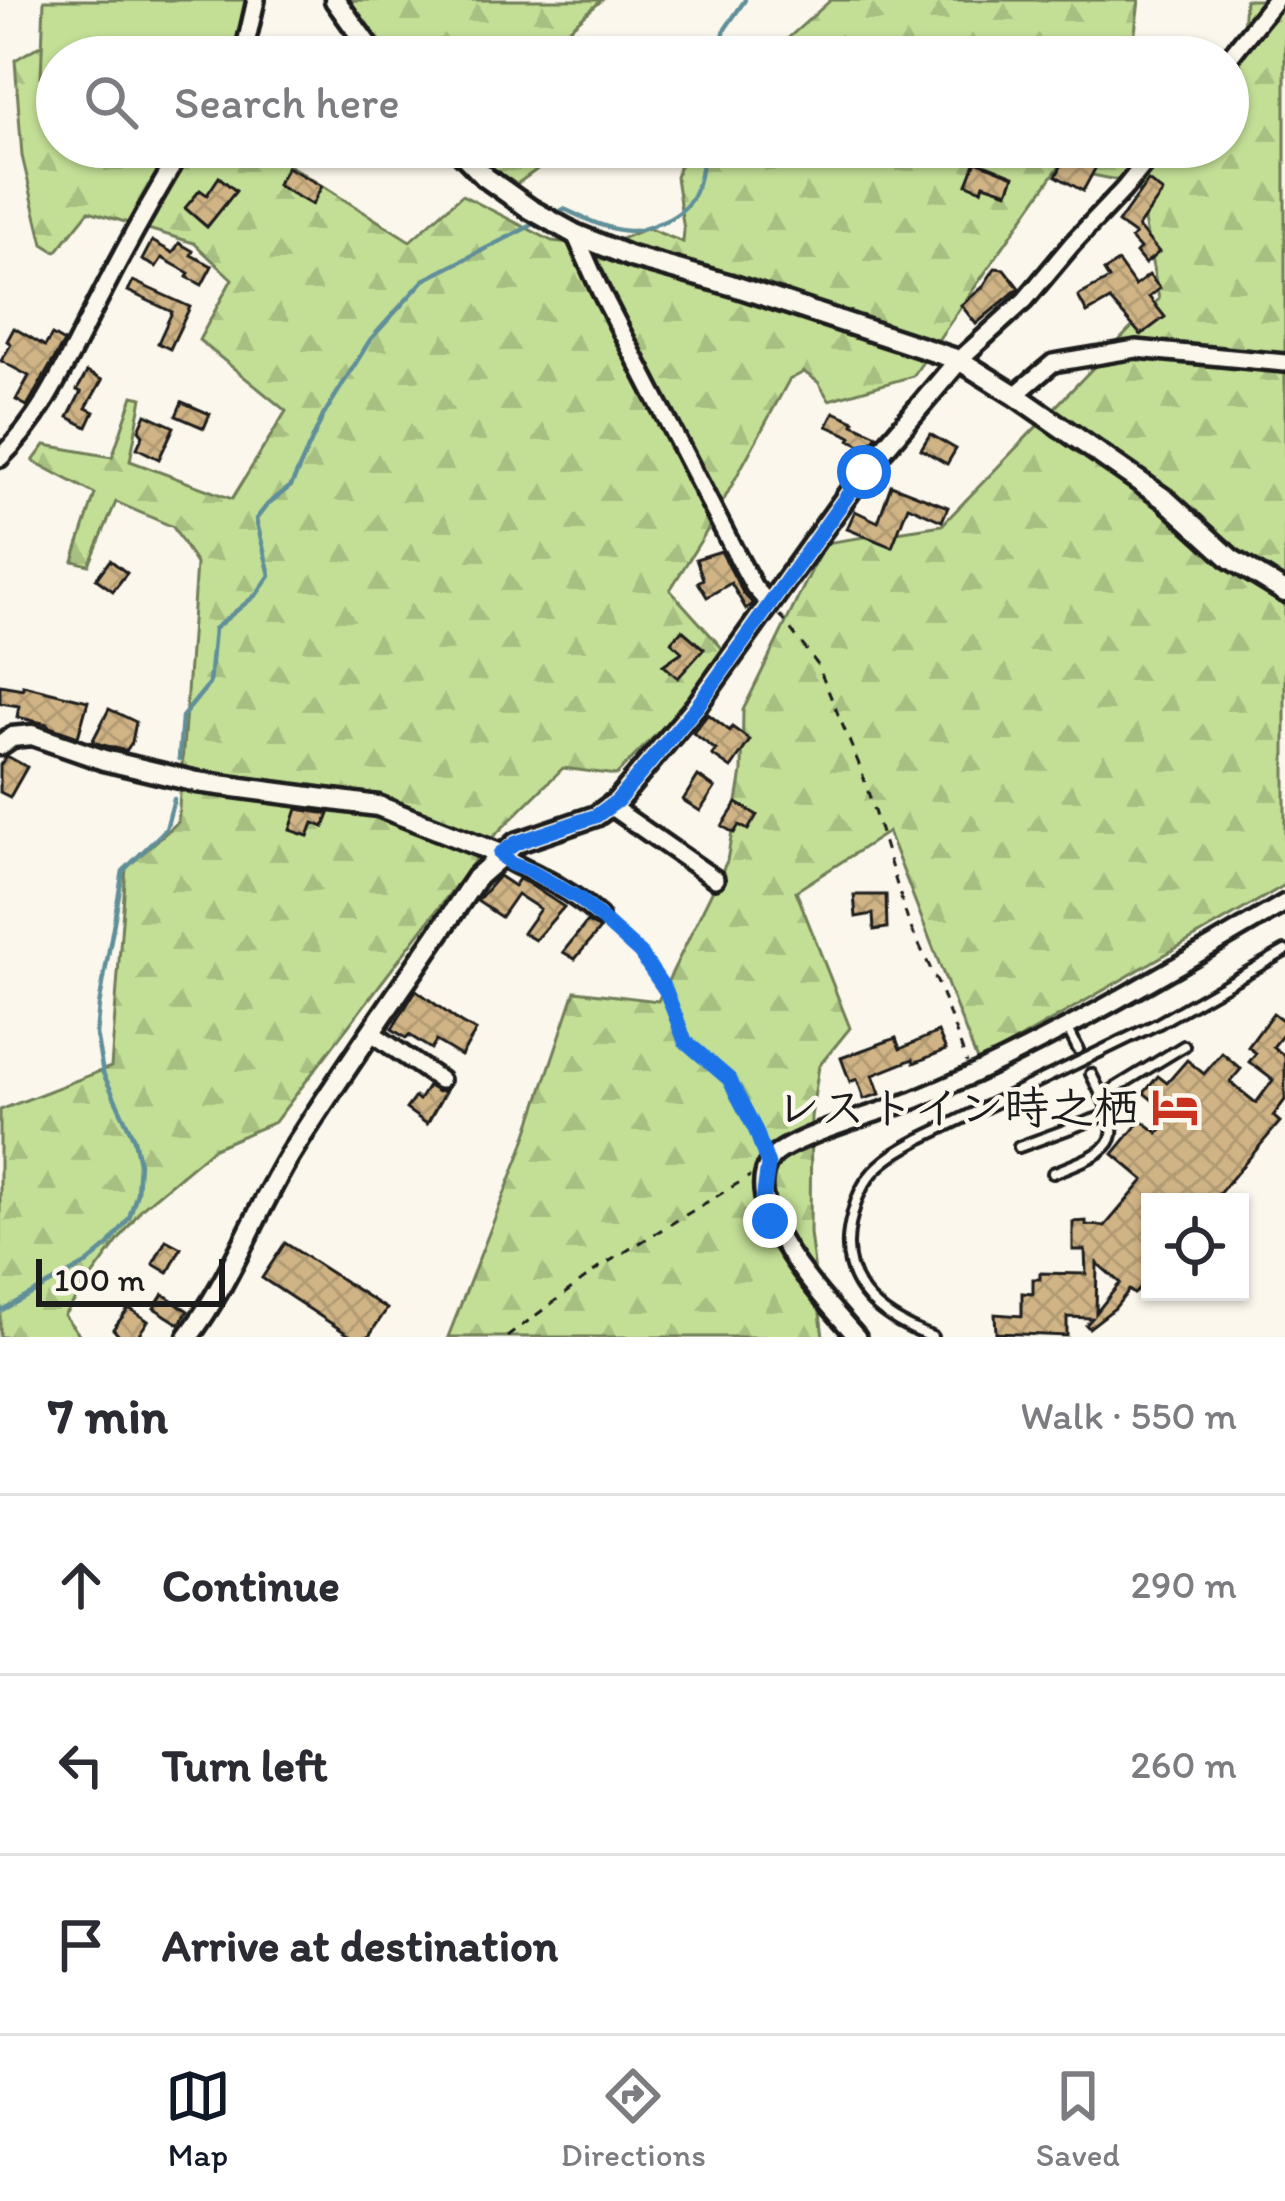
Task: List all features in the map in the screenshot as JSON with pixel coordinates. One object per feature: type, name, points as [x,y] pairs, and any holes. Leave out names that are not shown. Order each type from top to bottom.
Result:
[{"type":"street","points":[[248,36],[256,0]]},
{"type":"street","points":[[335,0],[361,36]]},
{"type":"street","points":[[1246,36],[1275,0]]},
{"type":"street","points":[[0,458],[53,387],[171,168]]},
{"type":"street","points":[[476,168],[530,209],[631,257],[958,360],[1166,500],[1231,559],[1285,592]]},
{"type":"street","points":[[188,1337],[293,1150],[476,878],[516,843],[596,816],[644,770],[698,705],[864,472],[958,360],[1025,300],[1141,168]]},
{"type":"street","points":[[575,234],[734,550],[763,597]]},
{"type":"street","points":[[1015,395],[1053,363],[1136,349],[1285,363]]},
{"type":"street","points":[[0,745],[12,737],[32,735],[104,760],[197,782],[379,806],[500,854],[580,899],[599,916]]},
{"type":"street","points":[[610,806],[715,879]]},
{"type":"street","points":[[857,1337],[829,1306],[770,1221],[763,1200],[772,1158],[792,1144],[971,1076],[1068,1029],[1285,903]]},
{"type":"street","points":[[372,1033],[440,1080]]},
{"type":"lane","points":[[932,1337],[882,1312],[864,1295],[853,1274],[848,1233],[856,1198],[871,1175],[892,1155],[922,1138],[1159,1023],[1285,951]]},
{"type":"lane","points":[[1068,1029],[1078,1049]]},
{"type":"lane","points":[[1102,1096],[1184,1046]]},
{"type":"lane","points":[[1053,1172],[1109,1147],[1114,1124],[1091,1075]]},
{"type":"lane","points":[[1019,1147],[1109,1114]]},
{"type":"path","points":[[763,597],[788,622],[817,664],[861,769],[909,924],[939,986],[971,1076]]},
{"type":"path","points":[[507,1337],[600,1267],[768,1165],[729,1079],[685,1041],[666,991],[640,953],[599,916]]},
{"type":"green space","points":[[44,0],[255,0],[247,36],[43,36]]},
{"type":"green space","points":[[342,0],[602,0],[561,36],[368,36]]},
{"type":"green space","points":[[831,0],[1139,0],[1135,36],[791,36]]},
{"type":"green space","points":[[1245,0],[1285,0],[1285,885],[978,1063],[888,832],[796,891],[850,1028],[819,1066],[811,1117],[810,1233],[823,1337],[448,1337],[522,1149],[575,991],[658,1001],[727,861],[742,772],[743,710],[825,543],[942,525],[1159,299],[1137,184],[1058,168],[1249,168],[1249,36],[1243,36]]},
{"type":"green space","points":[[36,48],[36,168],[294,168],[410,241],[462,195],[552,241],[605,246],[647,228],[683,242],[679,168],[1058,168],[913,376],[829,400],[818,382],[804,372],[789,380],[670,590],[731,658],[616,775],[563,768],[492,838],[275,1122],[214,1148],[142,1208],[64,1315],[81,1337],[0,1337],[0,1110],[111,1067],[126,868],[178,822],[196,564],[173,527],[116,502],[89,565],[73,561],[95,494],[33,461],[45,445],[112,457],[133,396],[142,398],[130,461],[232,499],[286,411],[199,340],[232,279],[194,243],[89,211],[56,252],[43,244],[22,156],[15,60]]},
{"type":"green space","points":[[492,168],[539,168],[514,186]]},
{"type":"building","points":[[289,168],[322,186],[312,205],[277,185]]},
{"type":"building","points":[[973,168],[994,168],[1014,176],[1008,192],[967,184]]},
{"type":"building","points":[[1060,168],[1095,168],[1083,191],[1056,176]]},
{"type":"building","points":[[219,177],[236,191],[207,227],[185,208],[200,190],[207,195]]},
{"type":"building","points":[[1148,181],[1163,192],[1138,227],[1159,252],[1145,264],[1131,239],[1135,235],[1118,223]]},
{"type":"building","points":[[152,241],[173,253],[179,243],[212,266],[202,285],[162,258],[156,267],[142,260]]},
{"type":"building","points":[[1118,262],[1135,286],[1149,275],[1160,288],[1149,297],[1165,317],[1141,335],[1110,300],[1087,313],[1078,296],[1109,279],[1104,271]]},
{"type":"building","points":[[995,268],[1004,269],[1019,288],[976,324],[961,305],[982,288]]},
{"type":"building","points":[[133,281],[190,307],[170,349],[158,343],[172,312],[128,291]]},
{"type":"building","points":[[14,328],[45,346],[52,335],[64,342],[27,406],[16,400],[29,376],[1,361]]},
{"type":"building","points":[[87,372],[102,380],[86,408],[94,412],[87,427],[68,417]]},
{"type":"building","points":[[182,402],[210,414],[204,428],[176,416]]},
{"type":"building","points":[[834,412],[877,435],[867,448],[827,426]]},
{"type":"building","points":[[146,414],[174,427],[159,459],[137,448]]},
{"type":"building","points":[[930,434],[956,449],[947,464],[921,449]]},
{"type":"building","points":[[891,485],[948,507],[942,521],[908,506],[892,547],[847,529],[855,511],[878,522]]},
{"type":"building","points":[[721,551],[753,604],[746,609],[731,583],[707,597],[698,582],[703,579],[696,559]]},
{"type":"building","points":[[110,560],[127,573],[113,591],[96,579]]},
{"type":"building","points":[[682,630],[704,649],[678,678],[663,665],[682,652],[671,642]]},
{"type":"building","points":[[0,685],[23,689],[23,685],[88,701],[78,737],[17,717],[19,706],[0,703]]},
{"type":"building","points":[[109,709],[136,722],[126,751],[92,742]]},
{"type":"building","points":[[708,714],[750,740],[731,768],[693,733]]},
{"type":"building","points":[[7,756],[27,767],[10,797],[0,792],[0,765]]},
{"type":"building","points":[[698,776],[715,788],[700,811],[683,800]]},
{"type":"building","points":[[737,803],[757,815],[748,830],[739,825],[734,833],[722,826]]},
{"type":"building","points":[[297,809],[329,814],[324,827],[313,823],[308,836],[290,830]]},
{"type":"building","points":[[499,876],[514,886],[519,879],[564,907],[535,940],[523,933],[540,909],[517,894],[501,917],[477,901]]},
{"type":"building","points":[[854,895],[886,895],[887,928],[874,930],[873,914],[856,917]]},
{"type":"building","points":[[587,922],[600,929],[575,959],[563,952]]},
{"type":"building","points":[[416,990],[476,1031],[461,1056],[436,1041],[431,1049],[392,1029]]},
{"type":"building","points":[[1273,1013],[1285,1022],[1285,1032],[1273,1047],[1285,1056],[1285,1100],[1273,1116],[1280,1122],[1220,1193],[1141,1193],[1138,1291],[1129,1290],[1089,1328],[1086,1325],[1092,1318],[1067,1317],[1067,1336],[996,1333],[995,1314],[1022,1316],[1022,1293],[1033,1294],[1033,1279],[1040,1279],[1040,1273],[1086,1274],[1085,1250],[1073,1250],[1073,1222],[1105,1226],[1144,1180],[1113,1154],[1141,1120],[1158,1133],[1172,1116],[1144,1093],[1158,1076],[1167,1083],[1187,1060],[1204,1074],[1222,1053],[1241,1069],[1230,1082],[1256,1103],[1273,1080],[1249,1062],[1256,1053],[1248,1047]],"holes":[[[1097,1263],[1120,1283],[1096,1313]]]},
{"type":"building","points":[[938,1032],[946,1050],[873,1075],[880,1094],[864,1099],[857,1079],[850,1082],[841,1058],[896,1038],[900,1049]]},
{"type":"building","points":[[428,1086],[438,1092],[446,1090],[427,1124],[406,1109]]},
{"type":"building","points":[[166,1240],[181,1248],[168,1273],[153,1264]]},
{"type":"building","points":[[285,1243],[387,1309],[368,1337],[352,1337],[262,1278]]},
{"type":"building","points":[[163,1294],[188,1311],[179,1324],[154,1308]]},
{"type":"building","points":[[129,1308],[148,1321],[137,1337],[120,1337],[113,1329]]},
{"type":"waterway","points":[[723,36],[745,0]]},
{"type":"waterway","points":[[555,214],[564,209],[604,226],[643,229],[670,219],[688,204],[702,168]]},
{"type":"waterway","points":[[179,759],[182,717],[209,684],[214,629],[257,594],[270,575],[256,519],[291,486],[323,416],[370,340],[424,280],[540,221]]},
{"type":"waterway","points":[[0,1311],[86,1264],[109,1245],[129,1218],[139,1163],[134,1139],[103,1073],[96,1034],[99,1006],[123,871],[166,829],[174,799]]},
{"type":"place","name":"レストイン時之栖","points":[[1175,1107]]},
{"type":"route","points":[[770,1221],[763,1200],[768,1165],[756,1131],[729,1079],[685,1041],[666,991],[640,953],[580,899],[500,854],[516,843],[596,816],[617,801],[698,705],[864,472]]}]
